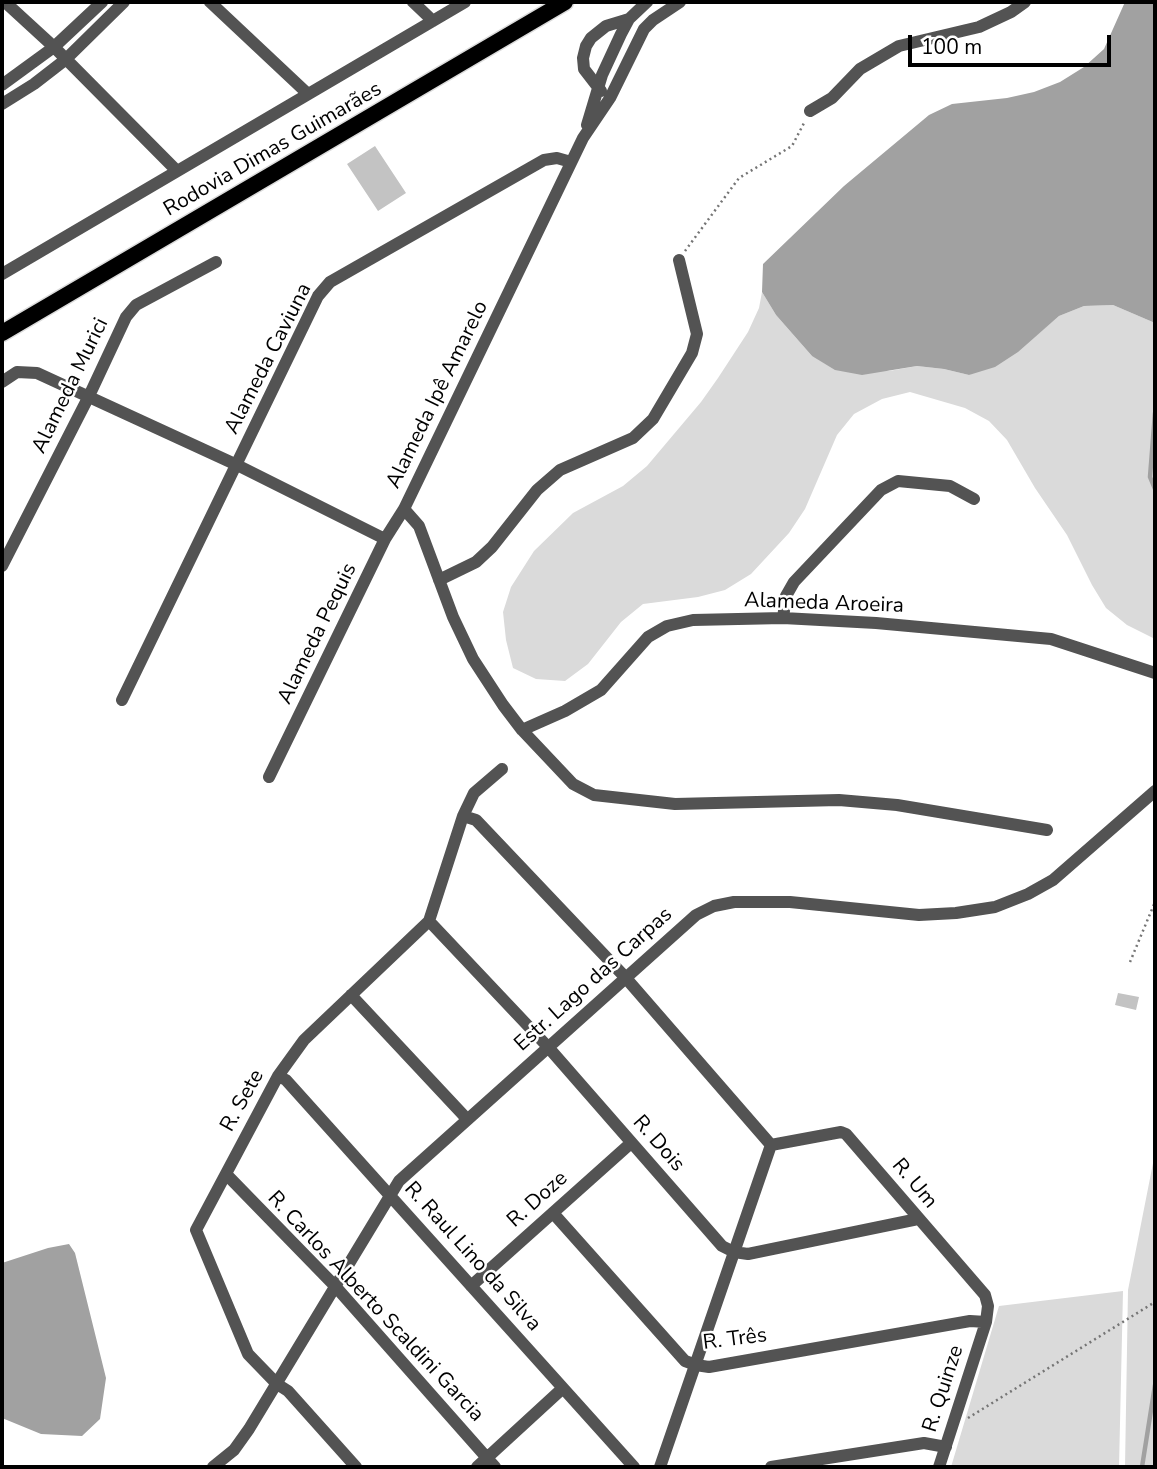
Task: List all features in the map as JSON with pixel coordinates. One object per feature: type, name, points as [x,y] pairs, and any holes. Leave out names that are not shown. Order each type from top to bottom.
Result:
[{"type":"main road","name":"Rodovia Dimas Guimarães","points":[[2,333],[565,2]]},
{"type":"street","points":[[5,2],[54,47],[177,171]]},
{"type":"street","points":[[2,85],[54,47],[102,2]]},
{"type":"street","points":[[2,104],[65,60],[124,2]]},
{"type":"street","points":[[210,2],[308,94]]},
{"type":"street","points":[[413,2],[433,21]]},
{"type":"street","points":[[2,274],[465,2]]},
{"type":"street","name":"Alameda Ipê Amarelo","points":[[583,138],[602,75],[629,19],[647,2]]},
{"type":"street","name":"Alameda Ipê Amarelo","points":[[680,2],[644,29],[610,97],[583,138],[404,509],[419,526],[453,617],[473,659],[522,730],[573,784],[594,795],[675,804],[839,800],[897,805],[1047,831]]},
{"type":"street","points":[[810,111],[832,98],[860,69],[899,46],[979,27],[1011,12],[1025,2]]},
{"type":"street","points":[[610,97],[598,89],[584,69],[583,58],[591,38],[606,26],[629,19]]},
{"type":"street","name":"Alameda Caviuna","points":[[122,700],[318,296],[330,282],[544,159],[557,158],[570,162]]},
{"type":"street","points":[[439,580],[476,562],[492,547],[537,490],[560,470],[634,438],[653,419],[692,353],[697,334],[679,260]]},
{"type":"street","name":"Alameda Murici","points":[[2,566],[126,317],[136,305],[216,262]]},
{"type":"street","points":[[2,382],[17,372],[37,373],[237,465],[385,539]]},
{"type":"street","points":[[783,618],[786,596],[794,582],[881,490],[898,481],[950,486],[974,499]]},
{"type":"street","name":"Alameda Pequis","points":[[269,777],[385,539],[404,509]]},
{"type":"street","name":"Alameda Aroeira","points":[[522,730],[565,711],[601,690],[648,637],[667,626],[693,621],[783,618],[876,623],[1051,639],[1155,673]]},
{"type":"street","name":"R. Sete","points":[[356,1467],[288,1391],[277,1384],[248,1354],[196,1230],[278,1076],[304,1040],[429,921],[463,816],[474,793],[502,769]]},
{"type":"street","name":"Estr. Lago das Carpas","points":[[213,1467],[234,1450],[277,1384],[399,1181],[696,915],[715,906],[734,902],[790,902],[919,915],[995,907],[1028,894],[1053,880],[1155,791]]},
{"type":"street","points":[[463,816],[476,820],[625,977],[771,1145],[660,1467]]},
{"type":"street","name":"R. Dois","points":[[429,921],[548,1047],[722,1246],[734,1252]]},
{"type":"street","points":[[351,995],[467,1119]]},
{"type":"street","name":"R. Raul Lino da Silva","points":[[278,1076],[286,1080],[634,1467]]},
{"type":"street","name":"R. Um","points":[[771,1145],[841,1132],[846,1134],[985,1296],[988,1306],[986,1322]]},
{"type":"street","name":"R. Doze","points":[[471,1286],[631,1143]]},
{"type":"street","name":"R. Carlos Alberto Scaldini Garcia","points":[[226,1174],[335,1286],[487,1464]]},
{"type":"street","name":"R. Três","points":[[552,1213],[685,1361],[696,1365],[709,1367],[970,1321],[986,1322]]},
{"type":"street","points":[[734,1252],[748,1254],[918,1219]]},
{"type":"street","name":"R. Quinze","points":[[939,1467],[986,1322]]},
{"type":"street","points":[[487,1464],[563,1388]]},
{"type":"street","points":[[771,1467],[924,1443],[946,1447]]},
{"type":"path","points":[[679,260],[738,178],[792,146],[810,111]]},
{"type":"path","points":[[1130,962],[1155,902]]},
{"type":"path","points":[[952,1428],[1155,1302]]},
{"type":"shaded area","points":[[1125,2],[1155,2],[1155,323],[1113,305],[1084,306],[1059,316],[1018,352],[995,367],[969,375],[917,366],[862,375],[835,370],[812,356],[776,315],[762,292],[763,264],[844,186],[929,115],[952,104],[1034,92],[1060,82],[1084,67],[1104,49]]},
{"type":"shaded area","points":[[762,292],[776,315],[812,356],[889,371],[917,366],[969,375],[1038,334],[1059,316],[1084,306],[1113,305],[1155,323],[1155,639],[1127,625],[1106,608],[1067,535],[1007,440],[989,421],[965,408],[910,392],[882,399],[854,414],[837,435],[805,509],[789,533],[751,574],[725,590],[698,597],[643,604],[621,622],[588,664],[565,681],[536,679],[513,668],[503,612],[511,587],[534,551],[573,513],[623,486],[647,466],[718,378],[748,332],[759,308]]},
{"type":"shaded area","points":[[1155,1153],[1155,1467],[1125,1467],[1128,1290]]},
{"type":"shaded area","points":[[69,1244],[75,1253],[106,1378],[100,1419],[82,1436],[41,1434],[2,1418],[2,1263]]},
{"type":"shaded area","points":[[1123,1291],[1119,1467],[951,1467],[999,1306]]},
{"type":"building","points":[[375,146],[406,193],[378,211],[347,164]]},
{"type":"building","points":[[1118,993],[1139,997],[1136,1010],[1115,1005]]},
{"type":"waterway","points":[[1155,413],[1150,477],[1155,489]]},
{"type":"waterway","points":[[1142,1467],[1155,1385]]}]
